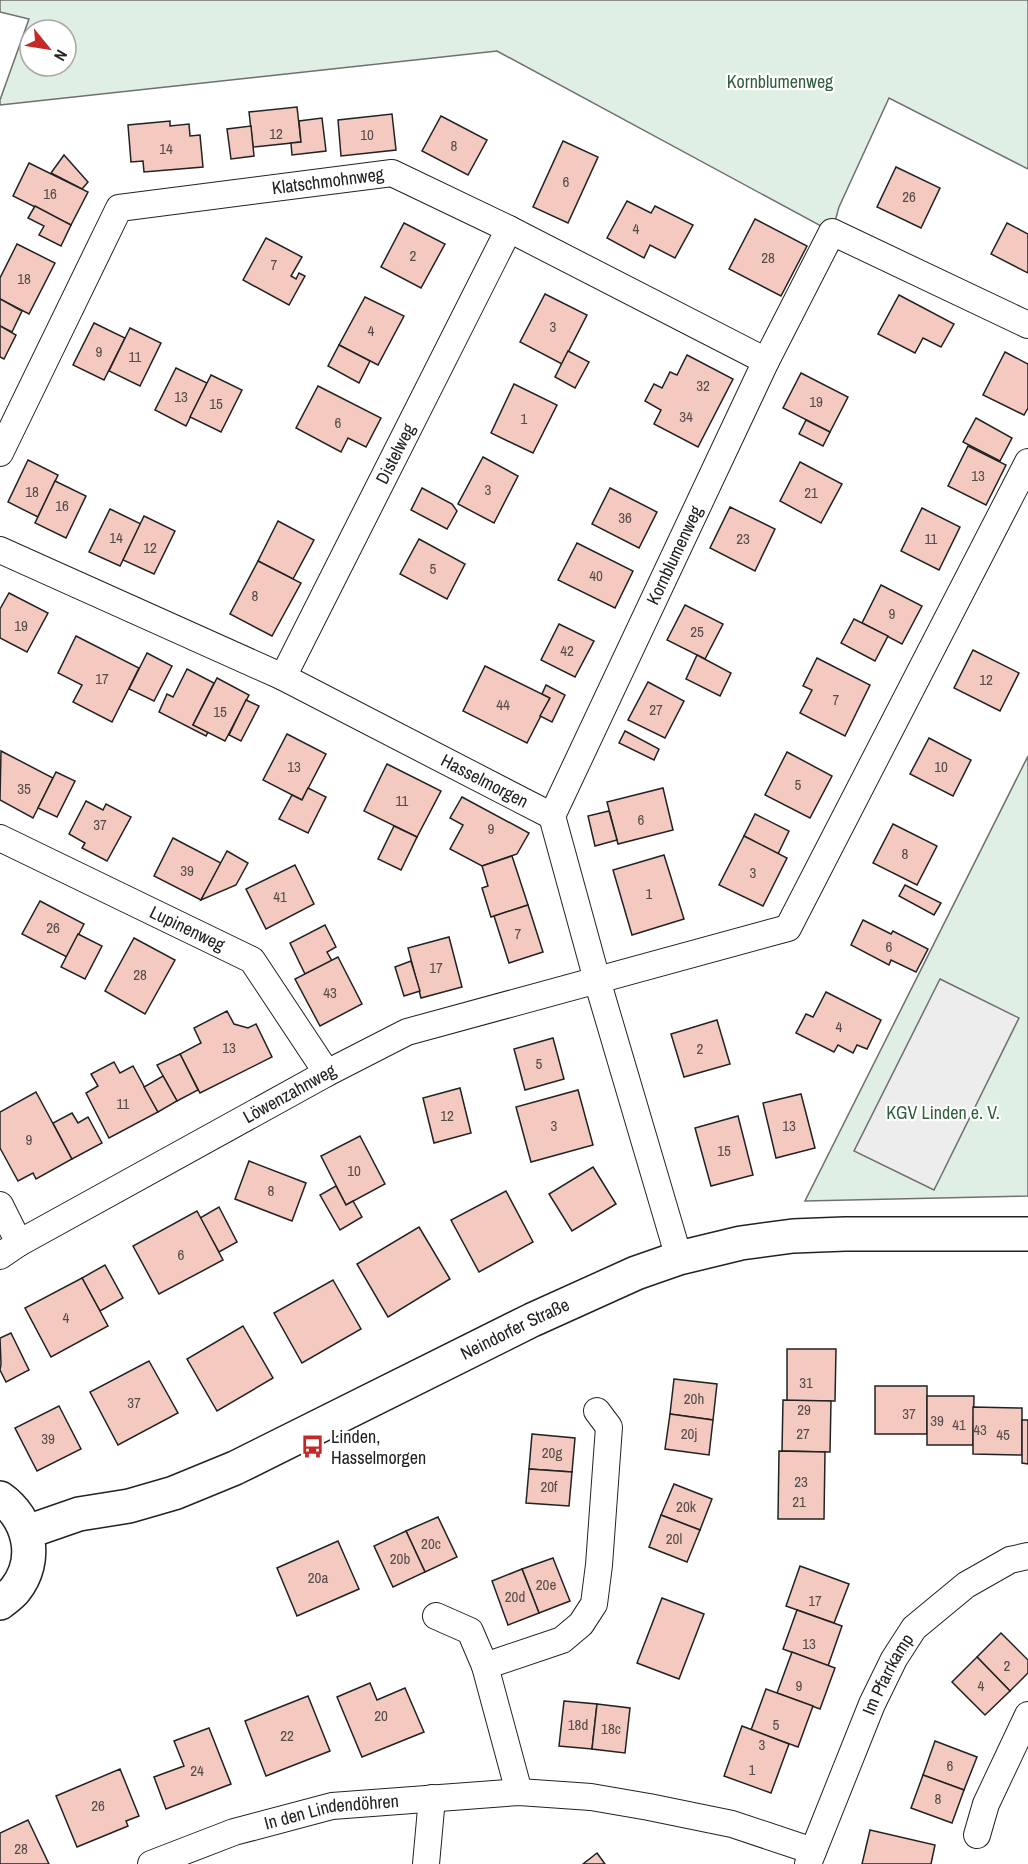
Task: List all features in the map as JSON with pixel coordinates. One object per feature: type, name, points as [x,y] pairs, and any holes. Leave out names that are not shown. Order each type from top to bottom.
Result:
[{"type":"street","name":"Klatschmohnweg","points":[[0,453],[119,208],[392,173],[509,229],[766,361]]},
{"type":"street","name":"Distelweg","points":[[283,677],[509,229]]},
{"type":"street","name":"Kornblumenweg","points":[[552,816],[766,361],[832,232],[1028,325]]},
{"type":"street","points":[[597,980],[788,928],[1028,462]]},
{"type":"street","name":"Hasselmorgen","points":[[0,550],[283,677],[552,816]]},
{"type":"street","points":[[552,816],[597,980],[679,1258]]},
{"type":"street","name":"Lupinenweg","points":[[0,838],[252,960],[327,1073]]},
{"type":"street","name":"Löwenzahnweg","points":[[10,1250],[327,1073],[407,1032],[597,980]]},
{"type":"street","points":[[0,1205],[10,1250]]},
{"type":"street","name":"Neindorfer Straße","points":[[27,1532],[79,1514],[129,1506],[174,1493],[235,1468],[532,1320],[636,1273],[679,1258],[741,1243],[793,1236],[1028,1234]]},
{"type":"street","points":[[485,1666],[562,1640],[581,1624],[594,1604],[600,1565],[609,1427],[597,1411]]},
{"type":"street","points":[[0,1498],[17,1513],[27,1532],[29,1553],[25,1574],[14,1591],[0,1603]]},
{"type":"street","name":"Im Pfarrkamp","points":[[811,1858],[872,1704],[894,1659],[914,1628],[966,1585],[1010,1560],[1028,1556]]},
{"type":"street","points":[[436,1616],[470,1631],[485,1666],[519,1792]]},
{"type":"street","points":[[977,1835],[986,1804],[1028,1715]]},
{"type":"street","name":"In den Lindendöhren","points":[[152,1864],[234,1832],[332,1806],[519,1792],[591,1797],[732,1824],[811,1858]]},
{"type":"street","points":[[426,1864],[432,1798]]},
{"type":"green space","points":[[0,0],[1028,0],[1028,169],[889,98],[839,207],[832,232],[497,51],[0,105],[18,50],[18,78],[78,78],[78,18],[25,18],[0,12]]},
{"type":"green space","name":"KGV Linden e. V.","points":[[1028,756],[1028,1196],[805,1201]]},
{"type":"shaded area","points":[[940,979],[1019,1018],[934,1190],[854,1151]]},
{"type":"building","points":[[297,107],[301,142],[253,147],[249,112]]},
{"type":"building","points":[[392,114],[396,150],[341,156],[338,120]]},
{"type":"building","points":[[441,116],[487,140],[468,175],[422,151]]},
{"type":"building","points":[[322,118],[326,151],[292,155],[291,143],[301,142],[299,121]]},
{"type":"building","points":[[170,121],[170,126],[189,124],[190,136],[200,135],[203,167],[144,172],[143,161],[131,162],[128,125]]},
{"type":"building","points":[[251,126],[254,156],[231,159],[227,129]]},
{"type":"building","points":[[563,141],[598,157],[568,223],[533,207]]},
{"type":"building","points":[[64,155],[88,182],[82,189],[51,173]]},
{"type":"building","points":[[29,163],[88,192],[71,225],[13,196]]},
{"type":"building","points":[[896,167],[940,188],[921,228],[877,207]]},
{"type":"building","points":[[627,201],[651,213],[655,206],[693,225],[675,258],[650,245],[644,258],[607,238]]},
{"type":"building","points":[[35,206],[71,225],[61,246],[39,235],[44,226],[28,218]]},
{"type":"building","points":[[755,219],[807,246],[781,296],[729,269]]},
{"type":"building","points":[[404,223],[445,244],[421,288],[381,267]]},
{"type":"building","points":[[1007,223],[1028,234],[1028,273],[991,254]]},
{"type":"building","points":[[266,238],[302,257],[291,276],[296,279],[299,273],[305,276],[289,305],[243,280]]},
{"type":"building","points":[[17,244],[55,263],[29,314],[0,299],[0,278]]},
{"type":"building","points":[[545,294],[587,315],[562,364],[520,342]]},
{"type":"building","points":[[899,295],[954,324],[941,347],[923,338],[915,353],[878,334]]},
{"type":"building","points":[[365,297],[404,316],[378,365],[339,345]]},
{"type":"building","points":[[0,299],[22,311],[12,332],[0,326]]},
{"type":"building","points":[[94,323],[125,338],[104,380],[73,365]]},
{"type":"building","points":[[0,326],[16,335],[4,359],[0,357]]},
{"type":"building","points":[[130,328],[161,343],[140,386],[109,371]]},
{"type":"building","points":[[339,345],[370,361],[359,383],[328,366]]},
{"type":"building","points":[[568,351],[589,362],[575,388],[555,377]]},
{"type":"building","points":[[1005,352],[1028,364],[1028,408],[1024,415],[983,395]]},
{"type":"building","points":[[687,355],[733,379],[698,447],[654,424],[661,410],[645,401],[654,384],[662,388],[670,372],[677,375]]},
{"type":"building","points":[[176,368],[207,383],[186,426],[155,410]]},
{"type":"building","points":[[801,373],[848,397],[830,432],[783,408]]},
{"type":"building","points":[[211,375],[242,390],[221,432],[190,417]]},
{"type":"building","points":[[514,384],[557,405],[533,453],[491,433]]},
{"type":"building","points":[[318,386],[381,418],[366,447],[348,438],[341,452],[296,428]]},
{"type":"building","points":[[976,418],[1012,438],[1000,461],[963,442]]},
{"type":"building","points":[[806,420],[830,432],[823,446],[799,434]]},
{"type":"building","points":[[968,446],[1006,465],[986,505],[948,486]]},
{"type":"building","points":[[483,457],[518,476],[494,523],[458,504]]},
{"type":"building","points":[[28,460],[58,475],[38,517],[8,502]]},
{"type":"building","points":[[800,462],[842,484],[821,523],[780,501]]},
{"type":"building","points":[[55,481],[86,496],[66,538],[35,523]]},
{"type":"building","points":[[422,488],[452,504],[457,511],[447,529],[411,510]]},
{"type":"building","points":[[610,488],[657,512],[639,548],[592,524]]},
{"type":"building","points":[[730,507],[775,529],[755,571],[710,548]]},
{"type":"building","points":[[922,508],[960,527],[939,570],[901,551]]},
{"type":"building","points":[[110,509],[141,524],[120,566],[89,552]]},
{"type":"building","points":[[144,516],[175,531],[154,574],[123,560]]},
{"type":"building","points":[[278,521],[314,540],[293,579],[258,561]]},
{"type":"building","points":[[419,539],[465,564],[447,599],[400,574]]},
{"type":"building","points":[[577,543],[633,571],[615,608],[558,580]]},
{"type":"building","points":[[258,561],[301,583],[272,636],[230,614]]},
{"type":"building","points":[[881,585],[922,606],[902,644],[862,623]]},
{"type":"building","points":[[9,593],[48,613],[27,652],[0,638],[0,609]]},
{"type":"building","points":[[685,605],[723,624],[705,659],[667,640]]},
{"type":"building","points":[[854,619],[888,636],[875,661],[841,643]]},
{"type":"building","points":[[559,624],[594,641],[575,677],[541,660]]},
{"type":"building","points":[[76,636],[139,668],[112,722],[73,702],[82,685],[58,673]]},
{"type":"building","points":[[973,650],[1019,673],[1000,711],[954,688]]},
{"type":"building","points":[[147,653],[172,666],[154,701],[129,689]]},
{"type":"building","points":[[697,655],[731,673],[720,696],[686,679]]},
{"type":"building","points":[[817,658],[870,685],[845,736],[800,713],[812,690],[803,686]]},
{"type":"building","points":[[485,666],[550,698],[527,743],[463,711]]},
{"type":"building","points":[[187,669],[214,683],[193,725],[208,732],[206,736],[159,712],[167,694],[173,697]]},
{"type":"building","points":[[217,678],[249,695],[225,741],[193,725]]},
{"type":"building","points":[[648,682],[684,701],[665,738],[628,720]]},
{"type":"building","points":[[546,685],[565,695],[552,722],[540,716],[550,698],[542,694]]},
{"type":"building","points":[[246,700],[259,706],[241,741],[229,735]]},
{"type":"building","points":[[625,731],[659,749],[654,760],[619,743]]},
{"type":"building","points":[[287,734],[326,754],[302,800],[263,780]]},
{"type":"building","points":[[929,738],[971,760],[953,796],[910,774]]},
{"type":"building","points":[[1,751],[53,778],[33,818],[0,800]]},
{"type":"building","points":[[787,752],[832,776],[810,818],[765,795]]},
{"type":"building","points":[[387,764],[441,791],[417,837],[364,811]]},
{"type":"building","points":[[56,772],[75,781],[57,817],[38,808]]},
{"type":"building","points":[[308,788],[326,797],[308,833],[279,819],[292,795],[302,800]]},
{"type":"building","points":[[663,788],[673,830],[618,844],[607,802]]},
{"type":"building","points":[[462,797],[529,833],[517,854],[482,866],[450,849],[463,825],[450,818]]},
{"type":"building","points":[[86,801],[103,810],[106,804],[131,817],[107,861],[82,848],[85,843],[69,834]]},
{"type":"building","points":[[609,811],[617,840],[595,846],[588,816]]},
{"type":"building","points":[[755,814],[789,831],[778,854],[744,836]]},
{"type":"building","points":[[893,824],[937,846],[917,885],[873,863]]},
{"type":"building","points":[[394,826],[417,837],[401,870],[378,859]]},
{"type":"building","points":[[744,836],[787,858],[763,906],[719,885]]},
{"type":"building","points":[[173,838],[221,863],[201,900],[154,876]]},
{"type":"building","points":[[227,851],[248,863],[236,885],[201,900]]},
{"type":"building","points":[[664,855],[684,919],[632,935],[613,870]]},
{"type":"building","points":[[512,856],[528,905],[491,917],[482,888],[488,886],[482,866]]},
{"type":"building","points":[[295,865],[314,904],[266,929],[246,889]]},
{"type":"building","points":[[905,885],[941,903],[934,915],[899,896]]},
{"type":"building","points":[[40,901],[84,924],[67,957],[22,934]]},
{"type":"building","points":[[528,905],[543,952],[509,963],[494,916]]},
{"type":"building","points":[[863,920],[891,934],[893,931],[928,949],[916,972],[891,960],[889,965],[851,945]]},
{"type":"building","points":[[325,925],[336,947],[327,952],[332,961],[305,974],[290,943]]},
{"type":"building","points":[[78,934],[102,946],[85,979],[61,967]]},
{"type":"building","points":[[449,937],[462,987],[421,998],[408,948]]},
{"type":"building","points":[[134,938],[175,960],[145,1014],[105,991]]},
{"type":"building","points":[[338,957],[362,1004],[320,1026],[295,979]]},
{"type":"building","points":[[411,961],[420,991],[404,996],[395,967]]},
{"type":"building","points":[[826,992],[881,1020],[867,1049],[857,1045],[853,1053],[838,1045],[834,1052],[796,1033],[806,1014],[813,1017]]},
{"type":"building","points":[[227,1011],[234,1024],[248,1028],[256,1024],[272,1057],[200,1093],[180,1054],[201,1043],[194,1028]]},
{"type":"building","points":[[717,1020],[730,1064],[684,1077],[671,1034]]},
{"type":"building","points":[[553,1038],[564,1079],[525,1090],[514,1049]]},
{"type":"building","points":[[180,1054],[198,1090],[177,1101],[157,1065]]},
{"type":"building","points":[[114,1062],[120,1073],[133,1066],[158,1112],[109,1138],[86,1093],[98,1086],[91,1074]]},
{"type":"building","points":[[163,1076],[177,1101],[158,1112],[144,1087]]},
{"type":"building","points":[[460,1088],[471,1133],[434,1143],[423,1098]]},
{"type":"building","points":[[578,1090],[593,1145],[531,1162],[516,1107]]},
{"type":"building","points":[[36,1092],[72,1159],[36,1179],[33,1173],[18,1181],[0,1148],[0,1112]]},
{"type":"building","points":[[801,1094],[815,1148],[776,1158],[763,1103]]},
{"type":"building","points":[[72,1113],[78,1123],[88,1117],[102,1143],[72,1159],[53,1123]]},
{"type":"building","points":[[738,1116],[753,1175],[711,1186],[695,1128]]},
{"type":"building","points":[[360,1136],[385,1184],[346,1205],[321,1156]]},
{"type":"building","points":[[249,1161],[306,1183],[292,1221],[235,1199]]},
{"type":"building","points":[[593,1167],[616,1204],[572,1231],[549,1194]]},
{"type":"building","points":[[336,1186],[346,1205],[353,1201],[362,1217],[340,1230],[320,1195]]},
{"type":"building","points":[[506,1191],[533,1242],[479,1272],[451,1220]]},
{"type":"building","points":[[219,1207],[237,1242],[219,1252],[200,1218]]},
{"type":"building","points":[[197,1211],[223,1260],[159,1294],[133,1246]]},
{"type":"building","points":[[419,1227],[450,1279],[388,1317],[357,1264]]},
{"type":"building","points":[[105,1265],[123,1298],[100,1311],[82,1278]]},
{"type":"building","points":[[82,1278],[108,1326],[51,1357],[25,1308]]},
{"type":"building","points":[[333,1280],[361,1329],[302,1363],[274,1313]]},
{"type":"building","points":[[243,1326],[273,1378],[217,1411],[187,1359]]},
{"type":"building","points":[[11,1333],[29,1370],[6,1382],[0,1370],[0,1338]]},
{"type":"building","points":[[787,1349],[836,1349],[835,1401],[787,1401]]},
{"type":"building","points":[[149,1361],[178,1413],[118,1445],[90,1392]]},
{"type":"building","points":[[674,1379],[717,1384],[713,1420],[670,1414]]},
{"type":"building","points":[[875,1386],[927,1386],[927,1434],[875,1434]]},
{"type":"building","points":[[927,1396],[974,1396],[973,1445],[927,1445]]},
{"type":"building","points":[[783,1400],[831,1401],[830,1452],[782,1451]]},
{"type":"building","points":[[59,1406],[81,1449],[37,1471],[15,1428]]},
{"type":"building","points":[[973,1407],[1022,1408],[1022,1455],[973,1454]]},
{"type":"building","points":[[670,1414],[713,1420],[709,1455],[665,1449]]},
{"type":"building","points":[[1022,1420],[1028,1420],[1028,1464],[1022,1463]]},
{"type":"building","points":[[532,1434],[575,1438],[572,1472],[529,1469]]},
{"type":"building","points":[[779,1451],[825,1452],[824,1519],[778,1519]]},
{"type":"building","points":[[529,1469],[572,1472],[569,1506],[526,1503]]},
{"type":"building","points":[[674,1484],[712,1499],[700,1530],[661,1515]]},
{"type":"building","points":[[661,1515],[700,1530],[687,1562],[649,1547]]},
{"type":"building","points":[[438,1517],[457,1557],[425,1572],[406,1531]]},
{"type":"building","points":[[406,1531],[425,1572],[393,1587],[374,1546]]},
{"type":"building","points":[[338,1541],[359,1589],[297,1616],[277,1568]]},
{"type":"building","points":[[553,1558],[570,1601],[539,1613],[522,1569]]},
{"type":"building","points":[[800,1566],[849,1584],[834,1623],[786,1606]]},
{"type":"building","points":[[522,1569],[539,1613],[508,1625],[492,1581]]},
{"type":"building","points":[[662,1598],[704,1614],[679,1679],[637,1663]]},
{"type":"building","points":[[797,1610],[842,1626],[828,1666],[783,1649]]},
{"type":"building","points":[[1001,1633],[1028,1660],[1028,1673],[1010,1691],[977,1657]]},
{"type":"building","points":[[792,1652],[835,1668],[820,1709],[777,1693]]},
{"type":"building","points":[[977,1657],[1010,1691],[985,1715],[952,1682]]},
{"type":"building","points":[[370,1683],[377,1700],[405,1688],[424,1732],[362,1757],[337,1697]]},
{"type":"building","points":[[766,1689],[813,1706],[798,1747],[751,1730]]},
{"type":"building","points":[[308,1696],[330,1751],[266,1776],[245,1721]]},
{"type":"building","points":[[564,1701],[597,1704],[592,1749],[559,1746]]},
{"type":"building","points":[[597,1704],[630,1708],[625,1753],[592,1749]]},
{"type":"building","points":[[742,1726],[789,1744],[771,1793],[724,1776]]},
{"type":"building","points":[[209,1728],[231,1784],[166,1809],[154,1777],[184,1766],[174,1741]]},
{"type":"building","points":[[935,1741],[977,1757],[964,1790],[923,1775]]},
{"type":"building","points":[[120,1769],[139,1816],[126,1821],[128,1826],[77,1847],[56,1796]]},
{"type":"building","points":[[923,1775],[964,1790],[952,1823],[911,1808]]},
{"type":"building","points":[[28,1820],[49,1864],[0,1864],[0,1833]]},
{"type":"building","points":[[870,1830],[935,1845],[931,1864],[862,1864]]},
{"type":"building","points":[[597,1853],[605,1864],[583,1864]]},
{"type":"place","name":"Linden, Hasselmorgen","points":[[313,1447]]}]
